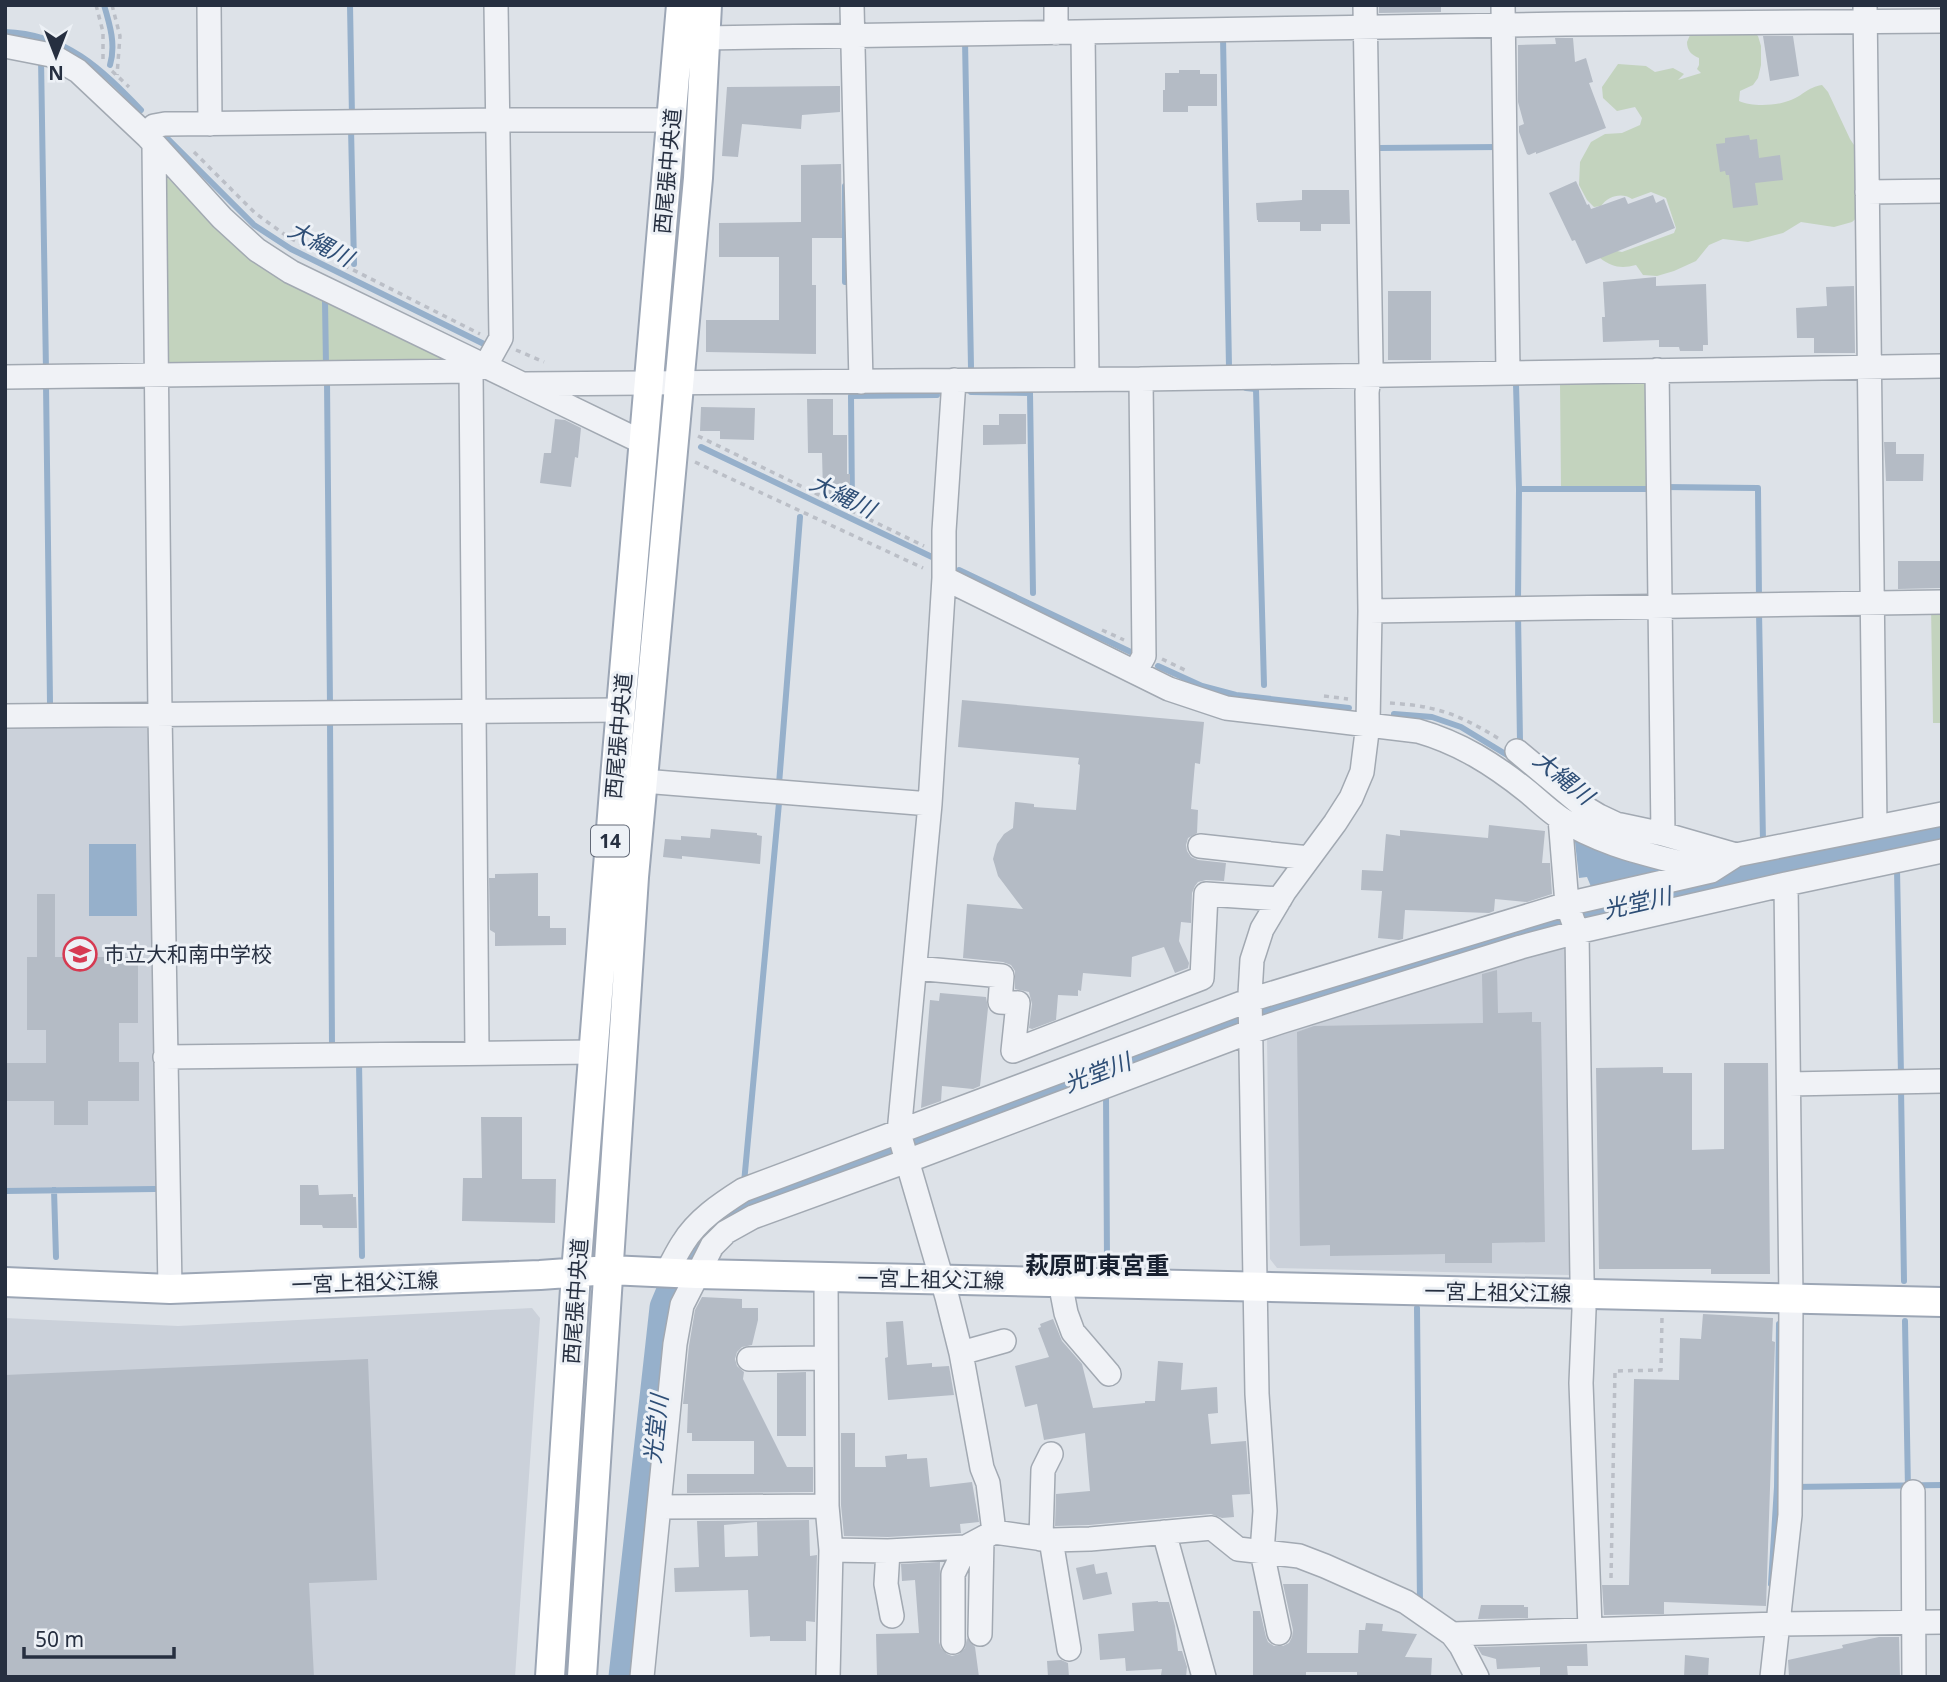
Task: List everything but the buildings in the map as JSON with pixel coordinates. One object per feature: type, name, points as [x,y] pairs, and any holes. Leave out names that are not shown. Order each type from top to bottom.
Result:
[{"type":"main road","name":"西尾張中央道","points":[[550,1677],[576,1273],[620,710],[681,5]]},
{"type":"main road","name":"西尾張中央道","points":[[582,1677],[634,877],[698,178],[707,5]]},
{"type":"main road","name":"一宮上祖父江線","points":[[5,1282],[170,1289],[609,1270],[682,1274],[1942,1302]]},
{"type":"street","points":[[209,5],[210,124]]},
{"type":"street","points":[[477,1052],[474,712],[479,368],[500,338],[496,5]]},
{"type":"street","points":[[852,5],[861,382]]},
{"type":"street","points":[[1056,5],[1056,33]]},
{"type":"street","points":[[1279,1633],[1262,1552],[1265,1511],[1257,1394],[1250,1016],[1252,960],[1262,929],[1280,898],[1350,798],[1362,772],[1368,724],[1370,611],[1367,392],[1371,364],[1365,5]]},
{"type":"street","points":[[704,38],[1366,29],[1503,15],[1865,14],[1942,21]]},
{"type":"street","points":[[1865,14],[1875,827]]},
{"type":"street","points":[[1503,15],[1508,373]]},
{"type":"street","points":[[1083,33],[1087,379]]},
{"type":"street","points":[[5,46],[51,55],[78,71],[151,141],[222,218],[257,250],[291,272],[479,368],[525,384],[644,443]]},
{"type":"street","points":[[170,1289],[157,375],[151,141],[154,126],[672,120]]},
{"type":"street","points":[[1867,192],[1942,191]]},
{"type":"street","points":[[525,384],[1141,379],[1942,366]]},
{"type":"street","points":[[5,377],[479,368]]},
{"type":"street","points":[[1657,370],[1662,834]]},
{"type":"street","points":[[1135,672],[1144,656],[1141,379]]},
{"type":"street","points":[[954,380],[930,804],[903,1147],[943,1280],[961,1353],[982,1468],[988,1483],[981,1539],[980,1634]]},
{"type":"street","points":[[944,578],[1169,689],[1226,708],[1419,731],[1442,738],[1471,751],[1504,773],[1560,818],[1599,839],[1724,863]]},
{"type":"street","points":[[1370,611],[1942,602]]},
{"type":"street","points":[[5,716],[620,710]]},
{"type":"street","points":[[1517,751],[1584,807],[1600,816],[1616,824],[1662,834],[1724,863]]},
{"type":"street","points":[[643,781],[930,804]]},
{"type":"street","points":[[903,1147],[1250,1016],[1568,906],[1724,863],[1942,814]]},
{"type":"street","points":[[1560,818],[1568,906],[1577,931],[1584,1310],[1581,1384],[1590,1628]]},
{"type":"street","points":[[1200,846],[1309,858]]},
{"type":"street","points":[[642,1677],[682,1305],[682,1274],[726,1232],[1082,1063],[1250,1016],[1397,985],[1577,931],[1942,852]]},
{"type":"street","points":[[1772,1677],[1790,1515],[1791,1299],[1786,884]]},
{"type":"street","points":[[915,968],[1002,976],[1000,1002],[1018,1003],[1013,1051],[1202,978],[1206,894],[1280,898]]},
{"type":"street","points":[[1068,1029],[1082,1063]]},
{"type":"street","points":[[165,1057],[594,1052]]},
{"type":"street","points":[[1789,1084],[1942,1081]]},
{"type":"street","points":[[826,1277],[827,1506],[831,1550],[828,1677]]},
{"type":"street","points":[[1060,1282],[1073,1332],[1109,1374]]},
{"type":"street","points":[[961,1353],[1004,1340]]},
{"type":"street","points":[[750,1359],[826,1358]]},
{"type":"street","points":[[1051,1454],[1043,1470],[1046,1540],[1069,1649]]},
{"type":"street","points":[[1913,1492],[1914,1677]]},
{"type":"street","points":[[659,1507],[827,1506]]},
{"type":"street","points":[[831,1550],[888,1551],[981,1539],[1090,1539],[1212,1528],[1238,1549],[1299,1556],[1406,1602],[1451,1634],[1461,1646],[1477,1677]]},
{"type":"street","points":[[1164,1532],[1204,1677]]},
{"type":"street","points":[[953,1642],[953,1574],[981,1539]]},
{"type":"street","points":[[888,1551],[887,1584],[892,1616]]},
{"type":"street","points":[[1451,1634],[1590,1628],[1942,1622]]},
{"type":"path","points":[[96,5],[103,32],[101,62],[135,92]]},
{"type":"path","points":[[112,5],[120,36],[117,75]]},
{"type":"path","points":[[192,151],[255,213],[288,237],[396,293],[546,363]]},
{"type":"path","points":[[674,438],[944,554]]},
{"type":"path","points":[[674,438],[944,578]]},
{"type":"path","points":[[1093,626],[1195,675]]},
{"type":"path","points":[[1321,696],[1443,711],[1485,730],[1517,751]]},
{"type":"path","points":[[1611,1580],[1615,1371],[1661,1370],[1662,1311]]},
{"type":"shaded area","name":"市立大和南中学校","points":[[152,720],[157,1187],[5,1189],[5,722]]},
{"type":"shaded area","points":[[1571,939],[1576,1269],[1570,1275],[1277,1268],[1270,1259],[1267,1036]]},
{"type":"shaded area","points":[[532,1308],[540,1318],[515,1677],[5,1677],[5,1318],[178,1326]]},
{"type":"green space","points":[[1710,30],[1752,31],[1758,36],[1761,65],[1758,78],[1753,85],[1740,91],[1739,101],[1757,105],[1779,104],[1822,85],[1828,92],[1860,154],[1860,215],[1852,222],[1834,227],[1801,222],[1783,233],[1748,242],[1723,239],[1709,245],[1696,261],[1657,276],[1643,275],[1636,265],[1613,265],[1600,258],[1610,238],[1617,251],[1622,252],[1674,233],[1676,228],[1666,198],[1651,192],[1632,199],[1615,196],[1601,206],[1594,207],[1579,185],[1580,162],[1591,142],[1605,134],[1622,133],[1640,125],[1642,118],[1635,107],[1617,111],[1603,98],[1602,87],[1618,64],[1646,66],[1655,72],[1673,68],[1684,74],[1678,80],[1701,73],[1697,69],[1699,58],[1690,52],[1687,42],[1690,35]]},
{"type":"green space","points":[[161,171],[214,226],[250,253],[323,293],[324,366],[163,367]]},
{"type":"green space","points":[[327,295],[464,363],[328,366]]},
{"type":"green space","points":[[1652,382],[1653,487],[1561,487],[1560,383]]},
{"type":"green space","points":[[1931,607],[1942,607],[1942,723],[1933,723]]},
{"type":"water","points":[[1574,833],[1665,869],[1592,889],[1587,877],[1579,878]]},
{"type":"water","points":[[89,844],[136,844],[137,916],[89,916]]},
{"type":"waterway","points":[[104,5],[112,43],[110,65]]},
{"type":"waterway","points":[[350,5],[352,117]]},
{"type":"waterway","name":"大縄川","points":[[5,32],[46,39],[81,56],[141,110]]},
{"type":"waterway","points":[[1223,37],[1229,367]]},
{"type":"waterway","points":[[965,40],[971,367]]},
{"type":"waterway","points":[[41,58],[46,371]]},
{"type":"waterway","points":[[351,128],[354,264]]},
{"type":"waterway","name":"大縄川","points":[[166,137],[254,225],[291,249],[484,344]]},
{"type":"waterway","points":[[1379,148],[1499,147]]},
{"type":"waterway","points":[[845,186],[845,282],[850,282],[850,285]]},
{"type":"waterway","points":[[325,301],[326,366]]},
{"type":"waterway","points":[[329,381],[330,706]]},
{"type":"waterway","points":[[46,384],[50,703]]},
{"type":"waterway","points":[[1516,384],[1518,602]]},
{"type":"waterway","points":[[1246,388],[1256,389],[1264,685]]},
{"type":"waterway","points":[[971,392],[1030,393],[1033,593]]},
{"type":"waterway","points":[[852,507],[851,396],[937,395]]},
{"type":"waterway","name":"大縄川","points":[[701,447],[932,557]]},
{"type":"waterway","points":[[1664,487],[1758,488],[1759,600]]},
{"type":"waterway","points":[[1519,489],[1654,489]]},
{"type":"waterway","points":[[779,784],[800,517]]},
{"type":"waterway","name":"大縄川","points":[[959,570],[1135,654]]},
{"type":"waterway","points":[[1759,611],[1763,842]]},
{"type":"waterway","points":[[1518,614],[1520,742]]},
{"type":"waterway","name":"大縄川","points":[[1158,666],[1202,686],[1236,695],[1349,708]]},
{"type":"waterway","name":"大縄川","points":[[1394,714],[1432,717],[1461,727],[1512,758]]},
{"type":"waterway","points":[[330,720],[332,1046]]},
{"type":"waterway","points":[[744,1183],[779,803]]},
{"type":"waterway","name":"光堂川","points":[[627,1677],[668,1308],[686,1265],[714,1225],[750,1205],[936,1136],[1153,1050],[1314,995],[1562,919],[1942,832]]},
{"type":"waterway","name":"大縄川","points":[[1731,865],[1758,873]]},
{"type":"waterway","points":[[1897,869],[1901,1075]]},
{"type":"waterway","points":[[359,1061],[362,1256]]},
{"type":"waterway","points":[[1901,1088],[1904,1281]]},
{"type":"waterway","points":[[1106,1092],[1107,1263]]},
{"type":"waterway","points":[[5,1191],[155,1189]]},
{"type":"waterway","points":[[54,1190],[56,1257]]},
{"type":"waterway","points":[[1417,1308],[1420,1604]]},
{"type":"waterway","points":[[1905,1321],[1908,1490]]},
{"type":"waterway","points":[[1771,1584],[1777,1487],[1779,1324]]},
{"type":"waterway","points":[[1793,1487],[1942,1485]]},
{"type":"place","name":"市立大和南中学校","points":[[80,954]]},
{"type":"district","name":"萩原町東宮重","points":[[1097,1264]]}]
